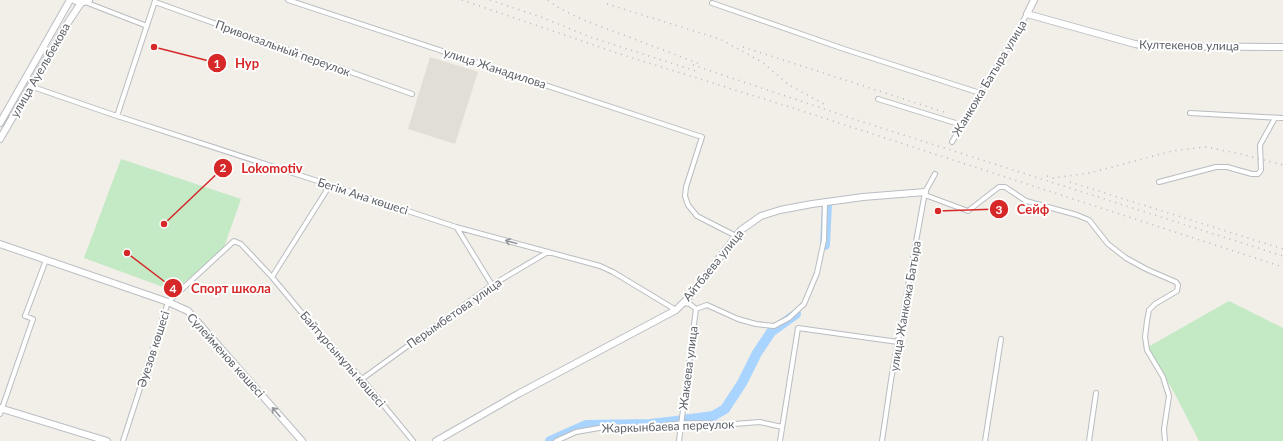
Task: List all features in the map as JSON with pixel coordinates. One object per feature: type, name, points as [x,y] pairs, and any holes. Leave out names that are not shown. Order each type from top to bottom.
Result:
[{"type":"street","name":"улица Ауельбекова","points":[[0,123],[70,0]]},
{"type":"street","points":[[74,0],[85,2],[147,26]]},
{"type":"street","name":"улица Жанадилова","points":[[288,0],[702,136],[686,187],[685,196],[688,205],[697,216],[736,236]]},
{"type":"street","name":"Жанкожа Батыра улица","points":[[952,142],[1034,0]]},
{"type":"street","points":[[117,116],[155,1]]},
{"type":"street","name":"Привокзальный переулок","points":[[155,1],[412,94]]},
{"type":"street","name":"улица Ауельбекова","points":[[0,139],[30,86],[85,2]]},
{"type":"street","points":[[712,3],[844,50],[980,93]]},
{"type":"street","name":"Култекенов улица","points":[[1027,14],[1146,46],[1283,46]]},
{"type":"street","name":"Бегім Ана көшесі","points":[[23,83],[117,116],[456,227],[600,266],[676,310]]},
{"type":"street","points":[[878,99],[962,125]]},
{"type":"street","points":[[1190,113],[1283,118]]},
{"type":"street","points":[[1159,182],[1216,167],[1258,174],[1261,170],[1260,145],[1274,118]]},
{"type":"street","name":"улица Жанкожа Батыра","points":[[882,441],[925,193],[935,174]]},
{"type":"street","points":[[272,277],[330,185]]},
{"type":"street","points":[[925,193],[968,210],[999,187],[1005,187],[1026,201],[1077,215],[1088,220],[1108,244],[1126,258],[1146,269],[1176,282],[1178,285],[1177,291],[1155,304],[1149,310],[1146,321],[1145,337],[1147,350],[1163,377],[1170,396],[1164,429],[1165,441]]},
{"type":"street","name":"Айтбаева улица","points":[[436,441],[518,394],[676,310],[689,297],[736,236],[746,225],[755,219],[769,213],[863,196],[925,193]]},
{"type":"street","points":[[696,309],[707,305],[738,319],[756,324],[774,326],[790,318],[804,304],[817,273],[824,240],[825,202]]},
{"type":"street","points":[[456,227],[492,285]]},
{"type":"street","name":"Әуезов көшесі","points":[[123,441],[168,302],[234,241],[242,244],[272,277]]},
{"type":"street","name":"Сүлейменов көшесі","points":[[0,244],[168,302],[188,311],[302,441]]},
{"type":"street","name":"Перымбетова улица","points":[[362,379],[492,285],[548,252]]},
{"type":"street","points":[[46,260],[25,316],[34,319],[1,410],[107,441]]},
{"type":"street","name":"Байтұрсынұлы көшесі","points":[[272,277],[316,330],[362,379],[413,441]]},
{"type":"street","name":"Жакаева улица","points":[[679,441],[696,309],[690,304],[683,303]]},
{"type":"street","points":[[780,441],[798,328],[898,342]]},
{"type":"street","points":[[985,441],[1001,339]]},
{"type":"street","points":[[1089,441],[1096,393]]},
{"type":"street","name":"Жаркынбаева переулок","points":[[556,441],[576,432],[605,427],[655,427],[682,423],[734,424],[760,422],[782,427]]},
{"type":"shaded area","points":[[430,57],[478,72],[455,144],[408,129]]},
{"type":"green space","points":[[121,159],[241,199],[223,250],[174,291],[84,258]]},
{"type":"green space","points":[[1229,301],[1283,328],[1283,441],[1199,441],[1176,396],[1148,347]]},
{"type":"waterway","points":[[825,245],[827,204]]},
{"type":"waterway","points":[[550,441],[586,425],[650,424],[713,416],[725,409],[742,383],[757,353],[771,332],[796,314]]},
{"type":"railway","points":[[462,0],[620,54],[796,109],[1283,267]]},
{"type":"railway","points":[[490,0],[541,17],[590,37],[699,72]]},
{"type":"railway","points":[[548,0],[559,8],[581,19],[700,64]]},
{"type":"railway","points":[[607,4],[720,39],[762,62],[789,85],[824,104]]},
{"type":"railway","points":[[743,47],[944,112]]},
{"type":"railway","points":[[693,65],[866,123],[1283,256]]},
{"type":"railway","points":[[1047,176],[1053,178],[1090,173],[1172,151],[1205,147],[1241,154],[1283,165]]},
{"type":"railway","points":[[1070,182],[1283,249]]},
{"type":"place","name":"Нур","points":[[154,47]]},
{"type":"place","name":"Сейф","points":[[938,211]]},
{"type":"place","name":"Lokomotiv","points":[[164,224]]},
{"type":"place","name":"Спорт школа","points":[[127,253]]}]
